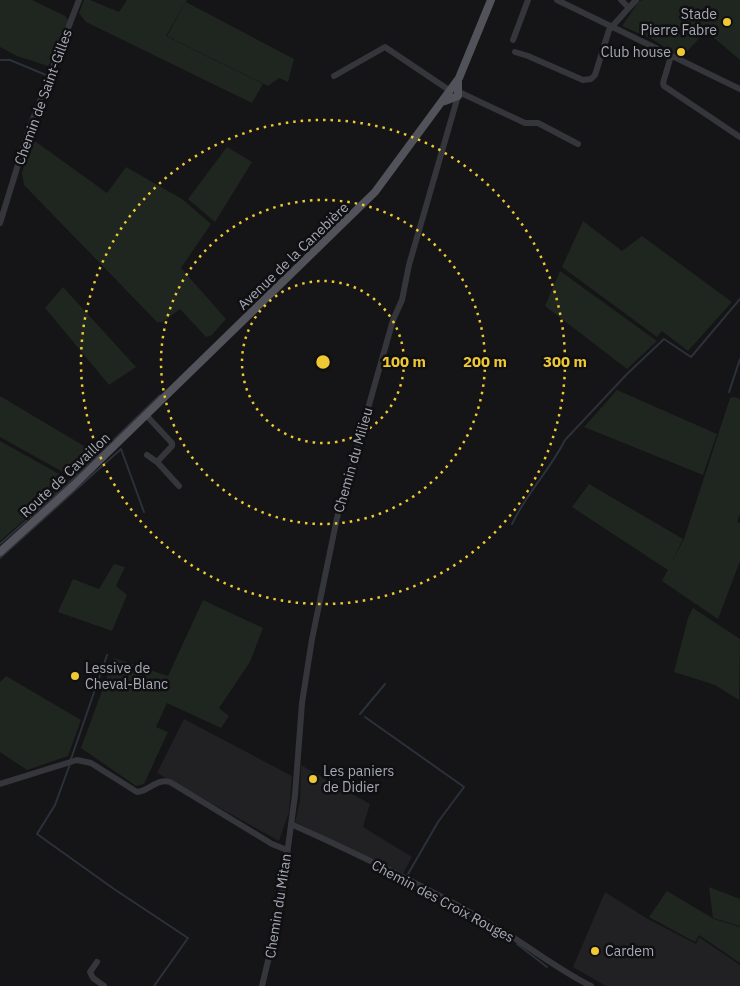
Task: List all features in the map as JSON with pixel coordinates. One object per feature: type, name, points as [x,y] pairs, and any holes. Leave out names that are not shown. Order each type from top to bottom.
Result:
[{"type":"main road","points":[[454,94],[491,0]]},
{"type":"main road","name":"Avenue de la Canebière","points":[[146,415],[371,197],[430,116],[443,102],[454,94]]},
{"type":"main road","name":"Route de Cavaillon","points":[[0,552],[52,506],[146,415]]},
{"type":"street","name":"Chemin de Saint-Gilles","points":[[0,222],[29,129],[79,0]]},
{"type":"street","points":[[513,40],[528,0]]},
{"type":"street","points":[[557,0],[740,89]]},
{"type":"street","points":[[621,0],[630,8]]},
{"type":"street","points":[[515,52],[587,81],[595,75],[609,30],[636,0]]},
{"type":"street","points":[[334,76],[386,47],[454,94],[525,123],[538,123],[578,144]]},
{"type":"street","points":[[671,56],[663,83],[664,86],[740,137]]},
{"type":"street","name":"Chemin du Milieu","points":[[291,824],[306,672],[337,518],[454,94]]},
{"type":"street","points":[[146,415],[172,443],[172,446],[158,462]]},
{"type":"street","points":[[147,455],[158,462],[179,486]]},
{"type":"street","points":[[0,784],[68,762],[85,760],[137,792],[143,791],[158,782],[170,782],[272,844],[288,850]]},
{"type":"street","name":"Chemin du Mitan","points":[[262,986],[275,938],[291,824]]},
{"type":"street","name":"Chemin des Croix Rouges","points":[[291,824],[408,879],[494,926],[541,958],[591,986]]},
{"type":"street","points":[[97,962],[90,972],[93,978],[104,986]]},
{"type":"shaded area","points":[[0,0],[32,0],[65,16],[69,21],[59,47],[48,66],[17,56],[0,47]]},
{"type":"shaded area","points":[[84,0],[90,0],[119,12],[127,0],[187,0],[166,36],[263,84],[252,103],[86,22],[79,13]]},
{"type":"shaded area","points":[[740,0],[740,60],[706,31],[681,58],[652,39],[622,26],[639,1]]},
{"type":"shaded area","points":[[186,2],[294,59],[288,82],[279,78],[268,86],[167,36]]},
{"type":"shaded area","points":[[32,139],[107,193],[126,167],[182,199],[211,224],[181,268],[226,319],[212,335],[206,337],[180,309],[163,322],[157,322],[24,185],[22,173]]},
{"type":"shaded area","points":[[227,147],[252,162],[215,222],[188,199]]},
{"type":"shaded area","points":[[583,221],[622,251],[642,236],[732,302],[688,351],[662,331],[657,337],[562,267]]},
{"type":"shaded area","points":[[560,271],[657,341],[627,369],[545,306]]},
{"type":"shaded area","points":[[63,287],[136,367],[109,385],[45,308]]},
{"type":"shaded area","points":[[617,390],[717,434],[703,475],[584,427]]},
{"type":"shaded area","points":[[0,396],[89,449],[93,456],[72,477],[0,437]]},
{"type":"shaded area","points":[[730,398],[740,399],[740,514],[737,522],[740,523],[740,561],[718,619],[662,581],[684,539]]},
{"type":"shaded area","points":[[0,441],[70,480],[0,541]]},
{"type":"shaded area","points":[[589,484],[683,539],[668,570],[572,507]]},
{"type":"shaded area","points":[[114,564],[125,567],[116,586],[127,595],[112,631],[58,612],[73,579],[99,589]]},
{"type":"shaded area","points":[[203,600],[263,628],[250,662],[219,708],[229,716],[221,728],[167,703],[156,727],[168,732],[144,784],[136,786],[81,748],[114,658],[168,676]]},
{"type":"shaded area","points":[[693,608],[740,639],[739,700],[715,685],[674,672],[688,618]]},
{"type":"shaded area","points":[[6,676],[81,720],[68,756],[27,770],[0,752],[0,682]]},
{"type":"shaded area","points":[[184,719],[292,776],[289,812],[279,841],[157,773]]},
{"type":"shaded area","points":[[301,765],[370,804],[363,827],[412,857],[403,874],[295,822],[300,801]]},
{"type":"shaded area","points":[[709,887],[740,899],[740,926],[713,918]]},
{"type":"shaded area","points":[[667,891],[714,919],[740,927],[740,963],[699,935],[695,942],[649,917]]},
{"type":"shaded area","points":[[605,892],[646,918],[696,944],[699,937],[740,965],[740,986],[606,986],[573,967]]},
{"type":"waterway","points":[[0,60],[10,60],[46,75]]},
{"type":"waterway","points":[[512,524],[524,502],[565,440],[627,374],[664,339],[691,357],[740,299]]},
{"type":"waterway","points":[[729,392],[740,359]]},
{"type":"waterway","points":[[0,544],[69,483],[160,395]]},
{"type":"waterway","points":[[0,558],[121,449],[144,512]]},
{"type":"waterway","points":[[71,759],[107,655]]},
{"type":"waterway","points":[[360,714],[385,684]]},
{"type":"waterway","points":[[365,717],[464,787],[438,822],[408,874],[410,878]]},
{"type":"waterway","points":[[70,764],[55,805],[37,834],[114,889],[188,938],[154,986]]},
{"type":"waterway","points":[[439,899],[479,921]]},
{"type":"waterway","points":[[517,944],[547,967]]},
{"type":"place","name":"Stade Pierre Fabre","points":[[727,22]]},
{"type":"place","name":"Club house","points":[[681,52]]},
{"type":"place","name":"Lessive de Cheval-Blanc","points":[[75,676]]},
{"type":"place","name":"Les paniers de Didier","points":[[313,779]]},
{"type":"place","name":"Cardem","points":[[595,951]]}]
